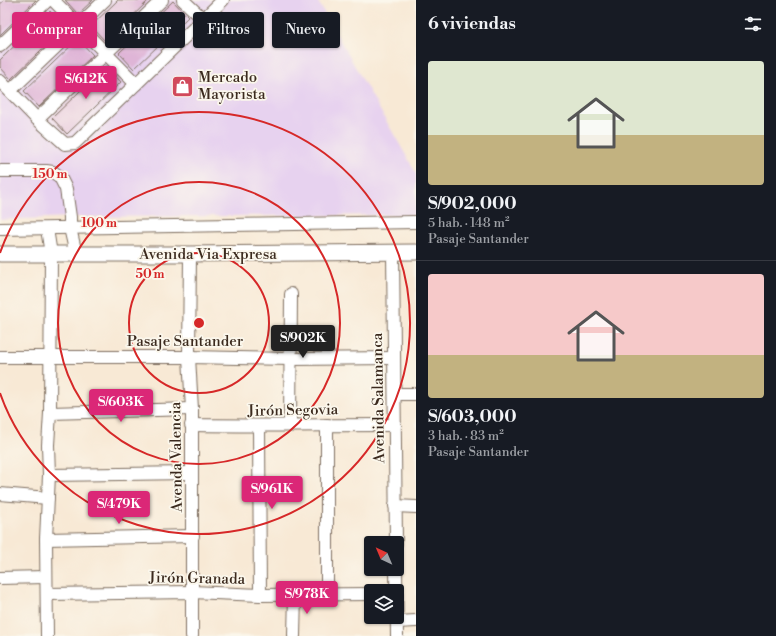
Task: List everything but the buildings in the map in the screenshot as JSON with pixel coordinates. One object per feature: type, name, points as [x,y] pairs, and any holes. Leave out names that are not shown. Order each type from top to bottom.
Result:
[{"type":"main road","name":"Avenida Via Expresa","points":[[0,254],[416,252]]},
{"type":"street","points":[[0,46],[48,0]]},
{"type":"street","points":[[53,0],[65,12]]},
{"type":"street","points":[[92,12],[105,0]]},
{"type":"street","points":[[37,119],[162,0]]},
{"type":"street","points":[[183,0],[196,12]]},
{"type":"street","points":[[210,12],[223,0]]},
{"type":"street","points":[[0,81],[37,119],[65,144],[75,143],[193,29]]},
{"type":"street","points":[[97,45],[136,84]]},
{"type":"street","points":[[10,91],[54,48]]},
{"type":"street","points":[[0,171],[46,171],[53,172],[60,177],[66,189],[70,228],[76,254]]},
{"type":"street","points":[[0,229],[416,222]]},
{"type":"street","points":[[47,636],[46,539],[50,413],[50,254],[48,229]]},
{"type":"street","name":"Avenida Salamanca","points":[[393,252],[396,536]]},
{"type":"street","name":"Avenda Valencia","points":[[190,254],[189,357],[192,409],[192,636]]},
{"type":"street","points":[[290,425],[291,294]]},
{"type":"street","name":"Pasaje Santander","points":[[0,357],[394,358]]},
{"type":"street","points":[[395,394],[416,394]]},
{"type":"street","points":[[50,413],[192,409]]},
{"type":"street","name":"Jirón Segovia","points":[[191,425],[395,425]]},
{"type":"street","points":[[327,425],[328,594]]},
{"type":"street","points":[[259,426],[260,594]]},
{"type":"street","points":[[49,475],[191,473]]},
{"type":"street","points":[[0,494],[48,498]]},
{"type":"street","points":[[395,506],[416,507]]},
{"type":"street","points":[[46,539],[193,536]]},
{"type":"street","points":[[0,578],[46,577]]},
{"type":"street","name":"Jirón Granada","points":[[47,594],[192,592],[260,594],[364,594]]},
{"type":"street","points":[[294,636],[295,594]]},
{"type":"street","points":[[404,622],[416,621]]},
{"type":"street","points":[[397,624],[397,636]]},
{"type":"shaded area","name":"Mercado Mayorista","points":[[0,0],[317,0],[324,12],[272,12],[272,48],[340,48],[340,40],[416,173],[416,215],[70,217],[0,220]]},
{"type":"place","name":"Mercado Mayorista","points":[[183,86]]}]
